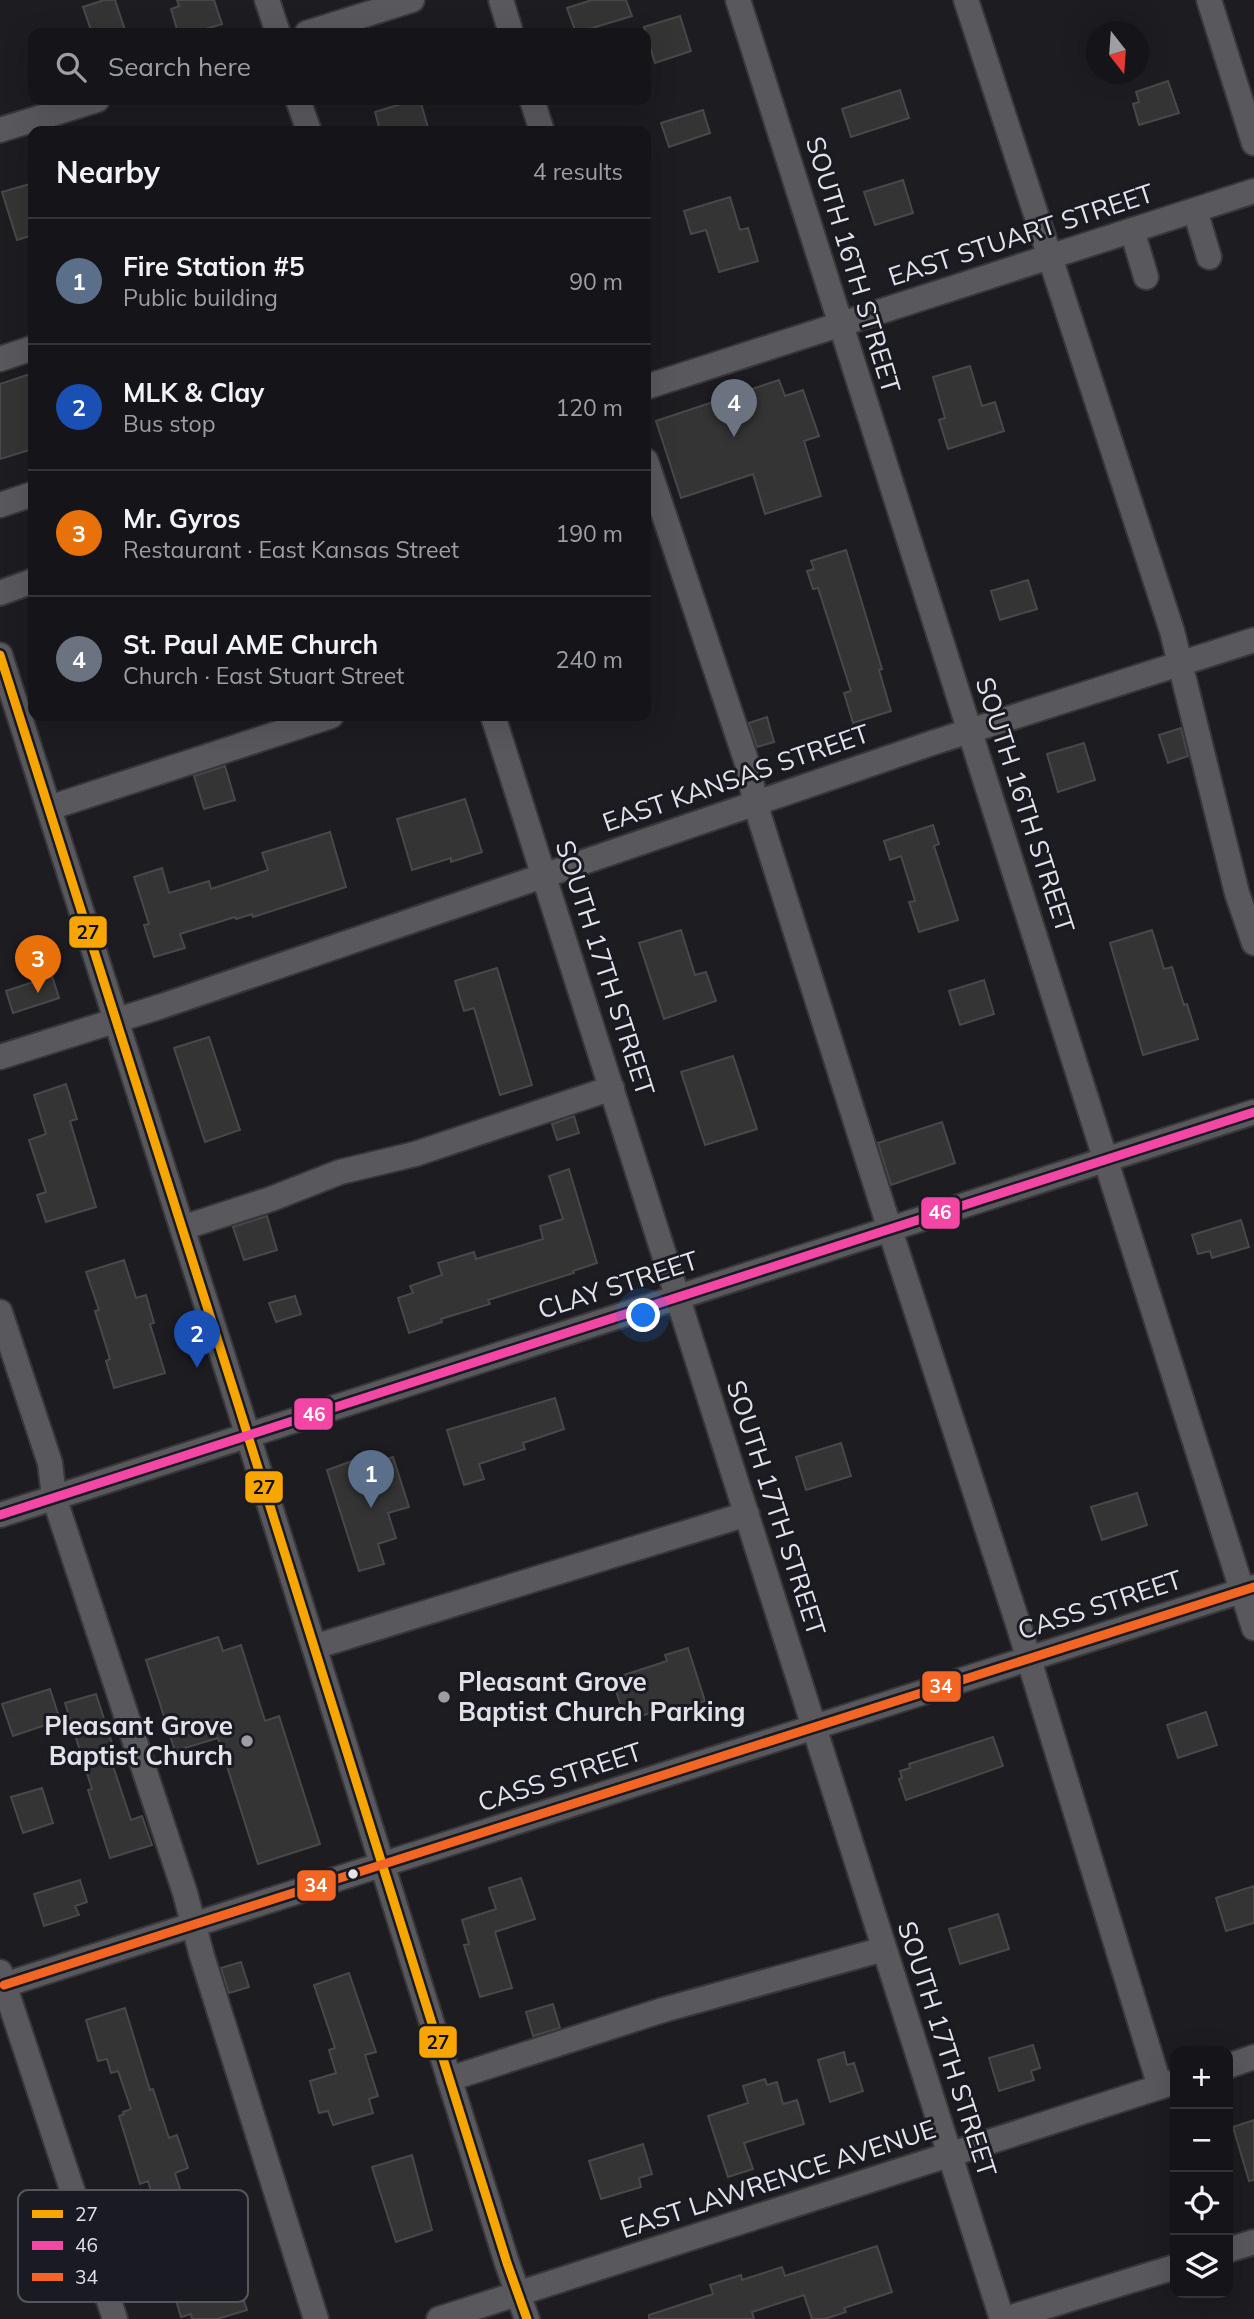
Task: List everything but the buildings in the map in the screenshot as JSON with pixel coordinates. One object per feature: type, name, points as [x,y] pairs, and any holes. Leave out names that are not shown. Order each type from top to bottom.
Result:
[{"type":"street","points":[[267,0],[276,28]]},
{"type":"street","points":[[323,28],[412,0]]},
{"type":"street","points":[[501,0],[509,28]]},
{"type":"street","name":"SOUTH 16TH STREET","points":[[738,0],[1105,1160],[1248,1589],[1254,1628]]},
{"type":"street","points":[[966,0],[1172,631],[1237,893],[1254,943]]},
{"type":"street","points":[[1209,0],[1254,143]]},
{"type":"street","points":[[0,130],[81,105]]},
{"type":"street","points":[[300,105],[307,126]]},
{"type":"street","points":[[534,105],[540,126]]},
{"type":"street","name":"EAST STUART STREET","points":[[651,385],[1254,191]]},
{"type":"street","points":[[1195,210],[1209,257]]},
{"type":"street","points":[[1132,230],[1146,277]]},
{"type":"street","points":[[0,359],[28,350]]},
{"type":"street","points":[[651,476],[749,769],[755,803],[890,1230],[1168,2085]]},
{"type":"street","points":[[0,505],[28,497]]},
{"type":"street","points":[[0,593],[28,583]]},
{"type":"street","name":"EAST KANSAS STREET","points":[[0,1057],[971,731],[1254,640]]},
{"type":"street","points":[[0,655],[527,2319]]},
{"type":"street","points":[[49,808],[316,721]]},
{"type":"street","name":"SOUTH 17TH STREET","points":[[495,721],[949,2155],[1004,2319]]},
{"type":"street","points":[[182,1228],[271,1199],[340,1172],[415,1154],[612,1088]]},
{"type":"street","name":"CLAY STREET","points":[[0,1515],[1254,1112]]},
{"type":"street","points":[[0,1312],[50,1464],[54,1497],[185,1893],[316,2319]]},
{"type":"street","points":[[314,1647],[747,1514]]},
{"type":"street","name":"CASS STREET","points":[[2,1979],[193,1925],[1248,1589]]},
{"type":"street","points":[[449,2079],[663,2010],[884,1949]]},
{"type":"street","points":[[2,1979],[72,2190]]},
{"type":"street","points":[[1233,2064],[1254,2057]]},
{"type":"street","name":"EAST LAWRENCE AVENUE","points":[[439,2319],[1168,2085]]},
{"type":"street","points":[[1233,2248],[1254,2242]]},
{"type":"street","points":[[1004,2319],[1170,2269]]},
{"type":"street","points":[[109,2302],[115,2319]]},
{"type":"transit line","name":"27","points":[[0,655],[507,2263],[527,2319]]},
{"type":"transit line","name":"46","points":[[0,1515],[1254,1112]]},
{"type":"transit line","name":"34","points":[[4,1985],[1254,1587]]},
{"type":"place","name":"St. Paul AME Church","points":[[734,437]]},
{"type":"place","name":"Mr. Gyros","points":[[38,993]]},
{"type":"place","name":"MLK & Clay","points":[[197,1368]]},
{"type":"place","name":"Fire Station #5","points":[[371,1508]]},
{"type":"place","name":"Pleasant Grove Baptist Church Parking","points":[[444,1697]]},
{"type":"place","name":"Pleasant Grove Baptist Church","points":[[247,1741]]}]
